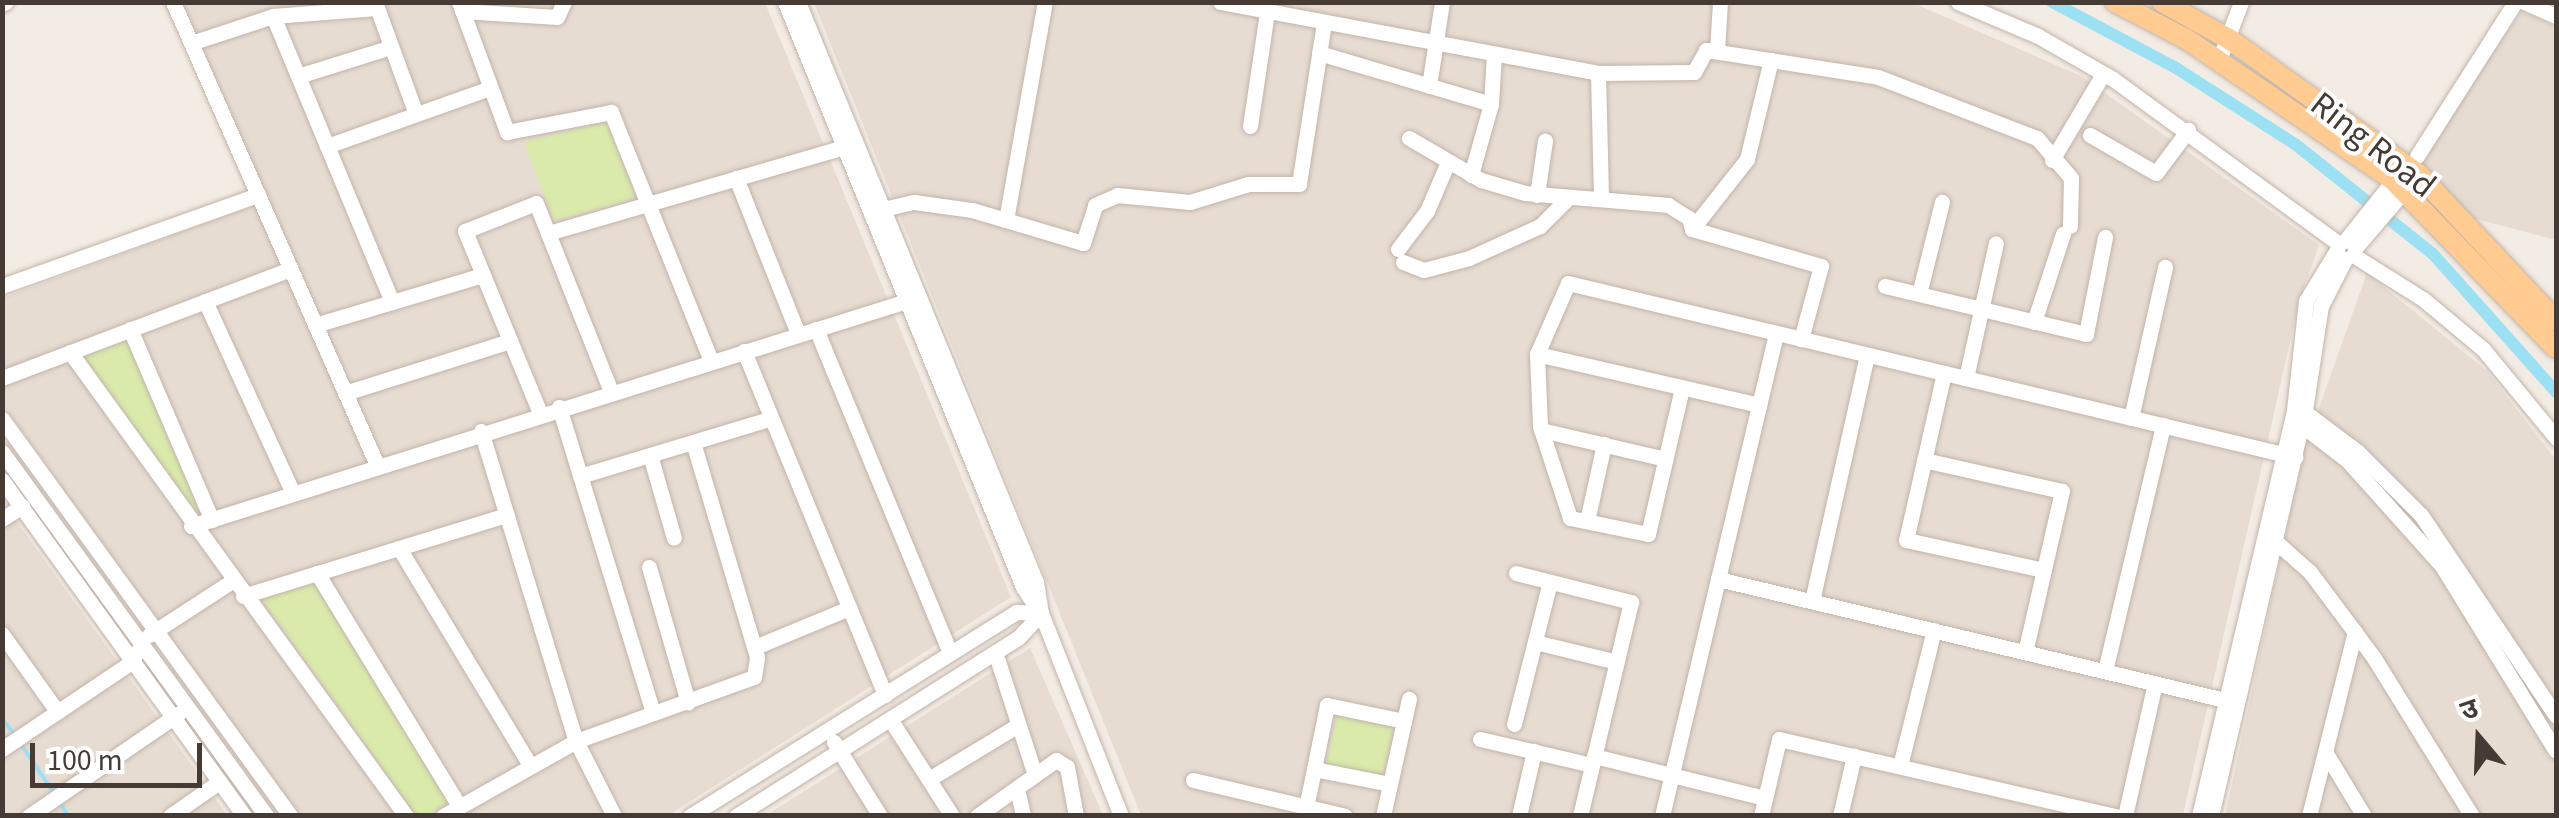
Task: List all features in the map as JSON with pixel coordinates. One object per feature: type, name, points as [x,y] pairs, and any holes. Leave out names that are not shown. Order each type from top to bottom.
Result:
[{"type":"main road","points":[[2115,2],[2219,60],[2402,180],[2556,348]]},
{"type":"main road","name":"Ring Road","points":[[2162,2],[2229,38],[2402,180],[2556,321]]},
{"type":"street","points":[[173,2],[377,465]]},
{"type":"street","points":[[564,2],[557,17],[461,7],[507,132],[516,134],[611,112],[711,361]]},
{"type":"street","points":[[785,2],[849,145],[1022,587],[1040,613],[1121,816]]},
{"type":"street","points":[[798,2],[849,145],[883,209],[912,299]]},
{"type":"street","points":[[1006,220],[1045,2]]},
{"type":"street","points":[[1220,2],[1598,73],[1694,72],[1706,50],[1930,94],[2037,138],[2071,178],[2066,230],[2034,322]]},
{"type":"street","points":[[1429,86],[1442,2]]},
{"type":"street","points":[[1717,51],[1720,2]]},
{"type":"street","points":[[1958,2],[2038,36],[2103,74],[2188,130],[2346,250],[2423,299],[2483,349],[2556,438]]},
{"type":"street","points":[[2219,60],[2241,2]]},
{"type":"street","points":[[2199,816],[2276,542],[2298,414],[2306,300],[2402,180],[2515,2]]},
{"type":"street","points":[[2524,2],[2556,16]]},
{"type":"street","points":[[191,43],[273,16],[376,5],[416,114]]},
{"type":"street","points":[[1250,126],[1267,12]]},
{"type":"street","points":[[273,16],[392,302]]},
{"type":"street","points":[[883,209],[914,202],[1006,220],[1083,242],[1095,205],[1117,195],[1190,202],[1248,184],[1299,184],[1324,23]]},
{"type":"street","points":[[298,76],[391,46]]},
{"type":"street","points":[[1319,53],[1490,104]]},
{"type":"street","points":[[1471,175],[1490,104],[1494,54]]},
{"type":"street","points":[[1692,229],[1746,159],[1771,60]]},
{"type":"street","points":[[1598,73],[1601,199]]},
{"type":"street","points":[[2052,160],[2103,74]]},
{"type":"street","points":[[327,146],[490,88]]},
{"type":"street","points":[[2090,135],[2156,173],[2188,130]]},
{"type":"street","points":[[1409,138],[1471,175],[1537,195],[1668,205],[1689,218],[1692,229]]},
{"type":"street","points":[[1537,195],[1545,140]]},
{"type":"street","points":[[548,234],[849,145]]},
{"type":"street","points":[[1447,164],[1427,210],[1400,256],[1424,270],[1469,258],[1540,226],[1567,198]]},
{"type":"street","points":[[736,178],[798,334]]},
{"type":"street","points":[[2,286],[258,195]]},
{"type":"street","points":[[1919,294],[1942,202]]},
{"type":"street","points":[[540,413],[465,231],[536,203],[611,391]]},
{"type":"street","points":[[1692,229],[1820,266],[1801,339]]},
{"type":"street","points":[[1885,286],[2086,334],[2105,237]]},
{"type":"street","points":[[1966,378],[1996,243]]},
{"type":"street","points":[[2130,418],[2166,267]]},
{"type":"street","points":[[2,378],[290,269]]},
{"type":"street","points":[[315,325],[483,275]]},
{"type":"street","points":[[1682,388],[1648,534],[1570,518],[1541,430],[1537,354],[1568,283],[2290,456]]},
{"type":"street","points":[[191,526],[912,299]]},
{"type":"street","points":[[205,301],[293,493]]},
{"type":"street","points":[[816,328],[950,653]]},
{"type":"street","points":[[130,330],[212,520]]},
{"type":"street","points":[[1662,816],[1776,333]]},
{"type":"street","points":[[346,393],[510,341]]},
{"type":"street","points":[[744,351],[769,420],[885,695]]},
{"type":"street","points":[[70,352],[191,526],[406,816]]},
{"type":"street","points":[[1537,354],[1759,406]]},
{"type":"street","points":[[1812,601],[1867,355]]},
{"type":"street","points":[[1944,373],[1906,540],[2044,570]]},
{"type":"street","points":[[559,407],[654,713]]},
{"type":"street","points":[[2298,414],[2389,480],[2536,699],[2556,750]]},
{"type":"street","points":[[2,419],[290,816]]},
{"type":"street","points":[[580,476],[769,420]]},
{"type":"street","points":[[2105,671],[2162,425]]},
{"type":"street","points":[[1541,430],[1666,458]]},
{"type":"street","points":[[481,432],[576,741],[614,816]]},
{"type":"street","points":[[444,816],[576,741],[754,677],[754,647],[693,442]]},
{"type":"street","points":[[1587,521],[1604,444]]},
{"type":"street","points":[[2,452],[139,642],[244,816]]},
{"type":"street","points":[[650,456],[674,538]]},
{"type":"street","points":[[2211,816],[2231,702],[2290,456]]},
{"type":"street","points":[[1924,460],[2062,491],[2024,652]]},
{"type":"street","points":[[2,480],[132,661],[266,816]]},
{"type":"street","points":[[2,520],[22,506]]},
{"type":"street","points":[[243,596],[506,515]]},
{"type":"street","points":[[2276,542],[2310,572],[2355,632],[2472,816]]},
{"type":"street","points":[[398,548],[530,765]]},
{"type":"street","points":[[649,568],[688,702]]},
{"type":"street","points":[[1516,573],[1631,602],[1580,816]]},
{"type":"street","points":[[316,574],[459,806]]},
{"type":"street","points":[[1718,579],[2231,702]]},
{"type":"street","points":[[13,741],[132,661],[139,642],[232,580]]},
{"type":"street","points":[[1514,724],[1550,582]]},
{"type":"street","points":[[754,647],[849,608]]},
{"type":"street","points":[[690,816],[1016,612],[1040,613]]},
{"type":"street","points":[[736,816],[995,652],[1040,613]]},
{"type":"street","points":[[1900,766],[1934,630]]},
{"type":"street","points":[[2309,816],[2355,632]]},
{"type":"street","points":[[2,634],[58,712]]},
{"type":"street","points":[[1535,642],[1617,662]]},
{"type":"street","points":[[995,652],[1035,774]]},
{"type":"street","points":[[2125,816],[2155,683]]},
{"type":"street","points":[[2536,699],[2556,716]]},
{"type":"street","points":[[1382,816],[1409,700]]},
{"type":"street","points":[[1306,807],[1328,706],[1404,722]]},
{"type":"street","points":[[28,816],[180,712]]},
{"type":"street","points":[[890,719],[952,816]]},
{"type":"street","points":[[928,779],[1018,725]]},
{"type":"street","points":[[826,730],[876,814]]},
{"type":"street","points":[[1761,816],[1779,738],[2073,811],[2115,816]]},
{"type":"street","points":[[1480,739],[1672,775],[1765,798]]},
{"type":"street","points":[[1519,816],[1534,752]]},
{"type":"street","points":[[2325,752],[2364,816]]},
{"type":"street","points":[[1840,816],[1854,756]]},
{"type":"street","points":[[977,816],[1035,774],[1063,761],[1076,816]]},
{"type":"street","points":[[1314,769],[1390,784]]},
{"type":"street","points":[[1192,780],[1345,816]]},
{"type":"street","points":[[170,816],[220,782]]},
{"type":"street","points":[[1017,790],[1023,816]]},
{"type":"shaded area","points":[[179,3],[765,3],[1011,597],[669,815],[298,815],[3,405],[2,298],[266,201]]},
{"type":"shaded area","points":[[814,3],[1913,3],[2081,76],[2319,245],[2299,302],[2183,815],[1141,815]]},
{"type":"shaded area","points":[[2522,11],[2556,27],[2556,240],[2476,219],[2411,167]]},
{"type":"shaded area","points":[[2367,273],[2487,371],[2556,460],[2556,815],[2225,816],[2303,453]]},
{"type":"shaded area","points":[[2,501],[171,736],[227,815],[3,815]]},
{"type":"shaded area","points":[[1030,648],[1103,815],[765,816]]},
{"type":"green space","points":[[606,122],[636,197],[554,221],[524,142]]},
{"type":"green space","points":[[126,340],[199,510],[193,512],[82,357]]},
{"type":"green space","points":[[315,583],[448,802],[428,815],[416,815],[261,598]]},
{"type":"green space","points":[[1338,713],[1394,726],[1382,777],[1326,765]]},
{"type":"waterway","points":[[2052,2],[2176,68],[2295,144],[2433,254],[2556,392]]},
{"type":"waterway","points":[[2,719],[15,735]]},
{"type":"waterway","points":[[20,743],[54,793]]},
{"type":"waterway","points":[[59,801],[68,816]]}]
